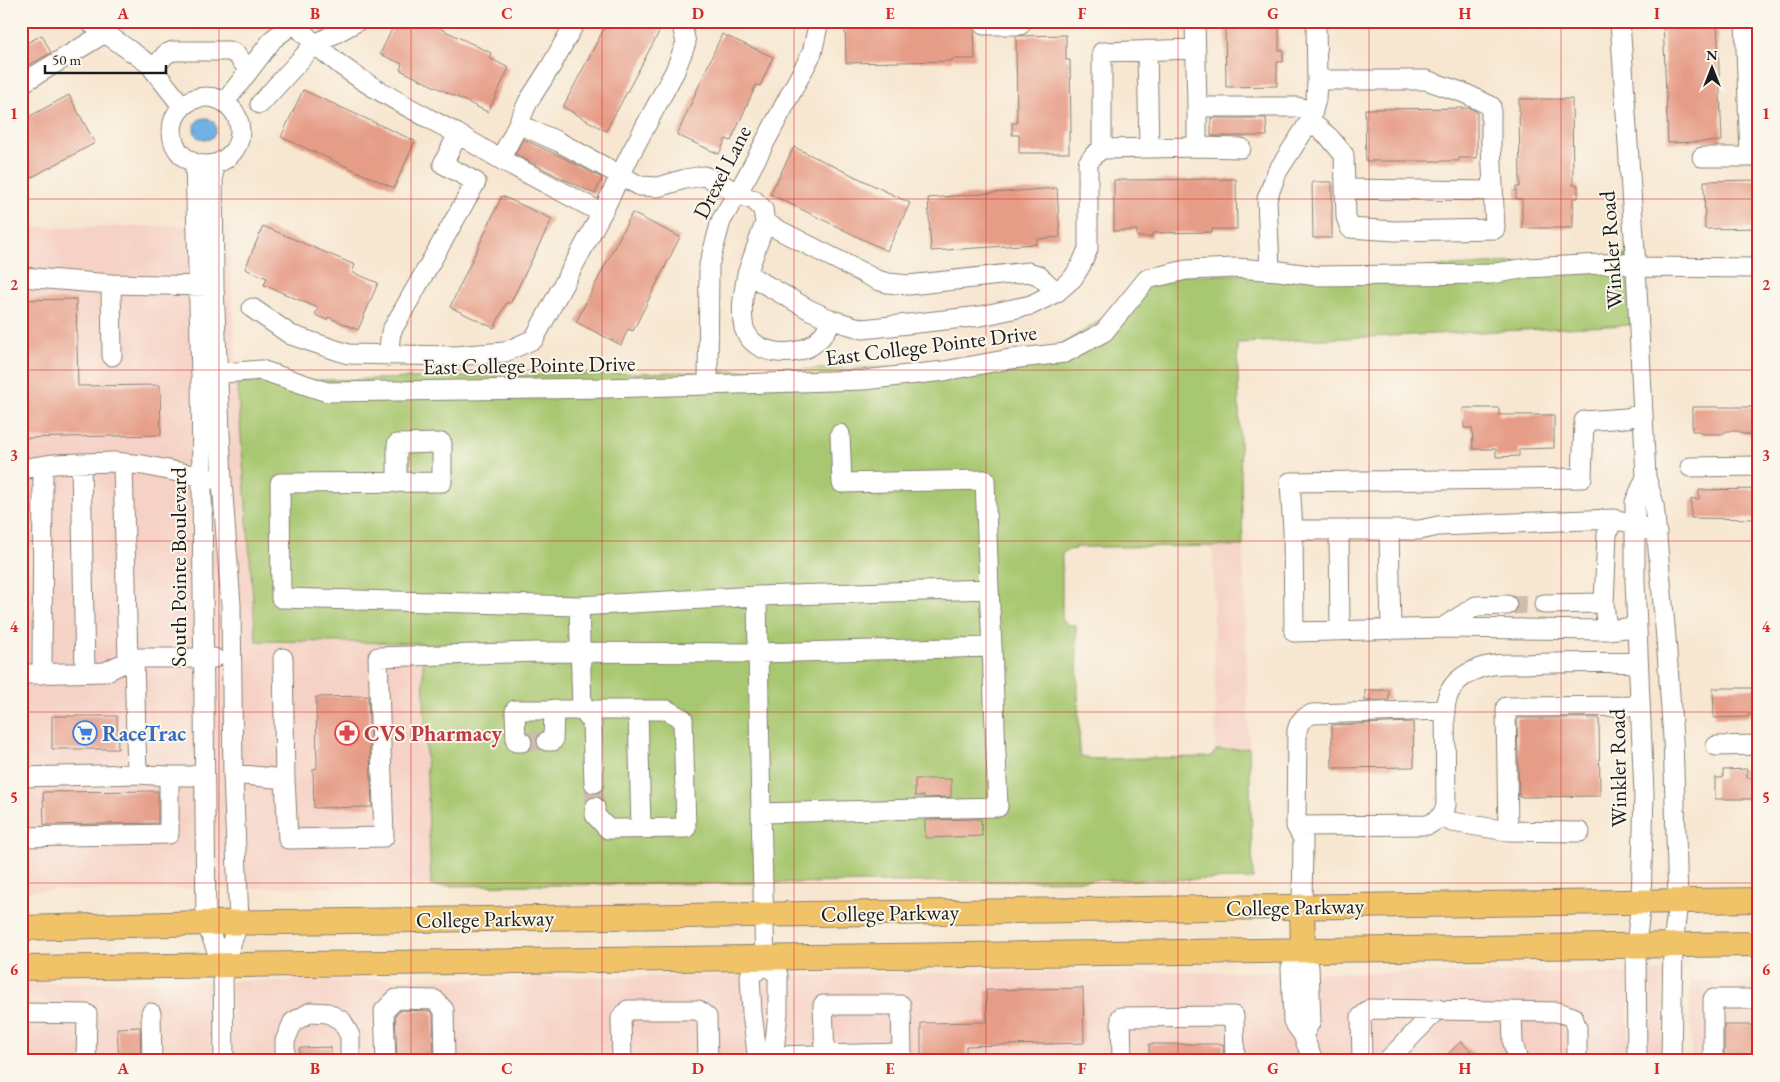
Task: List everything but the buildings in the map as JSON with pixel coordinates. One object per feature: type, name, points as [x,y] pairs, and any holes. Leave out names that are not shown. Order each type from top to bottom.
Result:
[{"type":"main road","name":"College Parkway","points":[[21,928],[239,922],[1759,900]]},
{"type":"main road","points":[[1302,907],[1303,950]]},
{"type":"main road","name":"College Parkway","points":[[21,968],[765,961],[1303,950],[1759,944]]},
{"type":"street","points":[[88,21],[149,64],[182,106]]},
{"type":"street","points":[[260,104],[314,45],[358,21]]},
{"type":"street","points":[[500,159],[528,102],[576,21]]},
{"type":"street","points":[[252,308],[291,335],[348,354],[454,356],[505,352],[534,339],[676,71],[686,43],[681,21]]},
{"type":"street","name":"Drexel Lane","points":[[708,385],[709,265],[720,221],[812,53],[819,21]]},
{"type":"street","points":[[984,25],[1020,25],[1020,21]]},
{"type":"street","points":[[1195,21],[1197,147]]},
{"type":"street","points":[[1270,270],[1267,199],[1277,172],[1311,116],[1316,99],[1316,21]]},
{"type":"street","name":"Winkler Road","points":[[1620,21],[1636,268],[1646,477],[1654,504],[1673,738],[1678,901],[1673,946],[1671,1061]]},
{"type":"street","points":[[1702,157],[1754,157],[1744,21]]},
{"type":"street","points":[[225,102],[273,39],[295,22],[314,45],[355,77],[500,159],[602,213]]},
{"type":"street","points":[[21,84],[105,33]]},
{"type":"street","points":[[1102,149],[1102,52],[1195,48]]},
{"type":"street","points":[[1147,50],[1149,148]]},
{"type":"street","points":[[153,70],[166,54],[173,51],[229,51],[236,54],[249,70]]},
{"type":"street","points":[[1197,107],[1297,107],[1311,116],[1344,155],[1346,217],[1350,228],[1395,231],[1495,229],[1491,106],[1464,93],[1426,80],[1317,80]]},
{"type":"street","points":[[202,96],[214,97],[225,102],[233,108],[241,127],[237,147],[231,155],[222,161],[204,164],[185,158],[177,150],[173,139],[172,127],[175,116],[182,106],[202,96]]},
{"type":"street","points":[[518,124],[559,142],[640,186],[658,187],[685,178],[704,176],[721,182],[736,194],[754,200],[763,208],[765,223],[747,274],[743,293],[742,316],[745,329],[749,338],[756,346],[769,350],[798,351],[816,342],[824,334],[832,320]]},
{"type":"street","points":[[388,356],[391,332],[476,182],[443,164],[458,134]]},
{"type":"street","points":[[747,274],[832,320],[864,329],[954,320],[1031,305],[1057,292],[1073,278],[1081,265],[1088,249],[1088,163],[1102,149],[1241,148]]},
{"type":"street","name":"South Pointe Boulevard","points":[[204,164],[209,374],[222,480],[231,605],[230,658],[239,922],[223,966],[224,1061]]},
{"type":"street","points":[[1345,190],[1493,191]]},
{"type":"street","points":[[765,223],[877,280],[909,285],[1028,272],[1038,275],[1057,292]]},
{"type":"street","name":"East College Pointe Drive","points":[[209,374],[261,370],[327,392],[606,388],[864,380],[944,371],[1010,359],[1065,353],[1104,332],[1147,279],[1186,270],[1236,268],[1317,276],[1490,274],[1527,268],[1620,263],[1636,268],[1759,268]]},
{"type":"street","points":[[21,277],[111,284],[206,286]]},
{"type":"street","points":[[111,284],[112,356]]},
{"type":"street","name":"South Pointe Boulevard","points":[[209,374],[201,477],[206,923],[223,966]]},
{"type":"street","points":[[1637,630],[1626,628],[1607,630],[1442,628],[1294,632],[1293,530],[1290,482],[1582,478],[1584,421],[1626,418],[1644,414]]},
{"type":"street","points":[[761,812],[998,807],[985,480],[842,484],[840,434]]},
{"type":"street","points":[[81,463],[85,672]]},
{"type":"street","points":[[123,463],[137,774]]},
{"type":"street","points":[[21,469],[54,464],[123,463],[222,480]]},
{"type":"street","points":[[42,674],[43,466]]},
{"type":"street","points":[[1690,467],[1759,466]]},
{"type":"street","name":"Winkler Road","points":[[1637,1061],[1636,945],[1641,902],[1644,794],[1637,630],[1635,502],[1646,477]]},
{"type":"street","points":[[397,483],[280,483],[281,598],[579,606],[757,596],[989,589]]},
{"type":"street","points":[[1293,530],[1420,530],[1438,526],[1613,519],[1635,524],[1657,533]]},
{"type":"street","points":[[1607,630],[1604,603],[1607,534],[1613,519]]},
{"type":"street","points":[[1339,530],[1340,631]]},
{"type":"street","points":[[1389,530],[1391,630]]},
{"type":"street","points":[[757,596],[765,961],[778,975],[778,1013],[768,1059]]},
{"type":"street","points":[[1544,604],[1604,603]]},
{"type":"street","points":[[1442,628],[1476,606],[1507,605]]},
{"type":"street","points":[[579,606],[582,709],[592,723],[594,783]]},
{"type":"street","points":[[283,658],[288,839],[384,837],[378,657],[538,652],[758,653],[992,647]]},
{"type":"street","points":[[21,674],[105,672],[131,660],[230,658]]},
{"type":"street","points":[[1296,826],[1428,825],[1442,816],[1446,805],[1446,699],[1450,688],[1474,670],[1491,665],[1638,662]]},
{"type":"street","points":[[1508,831],[1506,707],[1640,706]]},
{"type":"street","points":[[547,741],[553,741],[554,709]]},
{"type":"street","points":[[522,742],[516,742],[516,710],[667,710],[683,719],[686,828],[608,829],[595,816],[594,807]]},
{"type":"street","points":[[638,710],[641,828]]},
{"type":"street","points":[[1302,907],[1303,839],[1296,826],[1297,731],[1299,723],[1303,718],[1312,714],[1445,710]]},
{"type":"street","points":[[1716,746],[1759,745]]},
{"type":"street","points":[[21,777],[137,774],[192,776],[204,772]]},
{"type":"street","points":[[233,774],[285,779]]},
{"type":"street","points":[[21,837],[169,834],[169,776]]},
{"type":"street","points":[[1442,816],[1452,822],[1508,831],[1580,832]]},
{"type":"street","points":[[1303,950],[1309,967],[1311,1021],[1304,1035],[1313,1061]]},
{"type":"street","points":[[765,961],[750,976],[752,1014],[768,1059]]},
{"type":"street","points":[[386,1061],[384,1011],[396,999],[435,1000],[444,1010],[446,1061]]},
{"type":"street","points":[[1713,1061],[1713,999],[1759,999]]},
{"type":"street","points":[[768,1059],[902,1053],[901,1005],[824,1005],[825,1055]]},
{"type":"street","points":[[1362,1061],[1361,1018],[1370,1009],[1557,1012],[1573,1017],[1578,1028],[1577,1061]]},
{"type":"street","points":[[1387,1061],[1438,1009]]},
{"type":"street","points":[[622,1061],[621,1018],[628,1010],[698,1010],[707,1017],[708,1061]]},
{"type":"street","points":[[1512,1010],[1513,1044],[1518,1061]]},
{"type":"street","points":[[285,1061],[285,1041],[293,1022],[311,1012],[328,1013],[342,1021],[350,1036],[350,1061]]},
{"type":"street","points":[[21,1013],[87,1014],[86,1061]]},
{"type":"street","points":[[151,1013],[152,1061]]},
{"type":"street","points":[[1122,1061],[1121,1017],[1234,1016],[1235,1061]]},
{"type":"street","points":[[338,1061],[338,1036],[342,1021]]},
{"type":"shaded area","points":[[231,225],[231,273],[237,382],[256,640],[422,642],[431,886],[21,891],[21,228]]},
{"type":"shaded area","points":[[1243,546],[1249,748],[1216,750],[1212,550],[1206,547],[1075,549],[1075,547]]},
{"type":"shaded area","points":[[1664,971],[1663,1061],[1645,1061],[1645,972]]},
{"type":"shaded area","points":[[1090,972],[1628,973],[1628,1061],[232,1061],[231,981]]},
{"type":"shaded area","points":[[1759,980],[1759,1061],[1691,1061],[1690,981]]},
{"type":"shaded area","points":[[214,982],[215,1061],[21,1061],[21,983]]},
{"type":"green space","points":[[1627,255],[1631,325],[1237,343],[1243,546],[1075,547],[1075,549],[1062,553],[1062,617],[1067,624],[1076,625],[1080,757],[1091,759],[1209,757],[1216,750],[1249,748],[1253,879],[431,886],[422,643],[256,641],[237,382],[943,366],[1055,349],[1105,317],[1155,275],[1327,274]]},
{"type":"water","points":[[205,118],[213,121],[216,129],[213,137],[205,140],[197,137],[194,129],[197,121]]},
{"type":"tunnel","points":[[1507,605],[1544,604]]},
{"type":"tunnel","points":[[522,742],[547,741]]},
{"type":"tunnel","points":[[594,783],[595,807]]},
{"type":"place","name":"RaceTrac","points":[[85,733]]},
{"type":"place","name":"CVS Pharmacy","points":[[347,733]]}]
